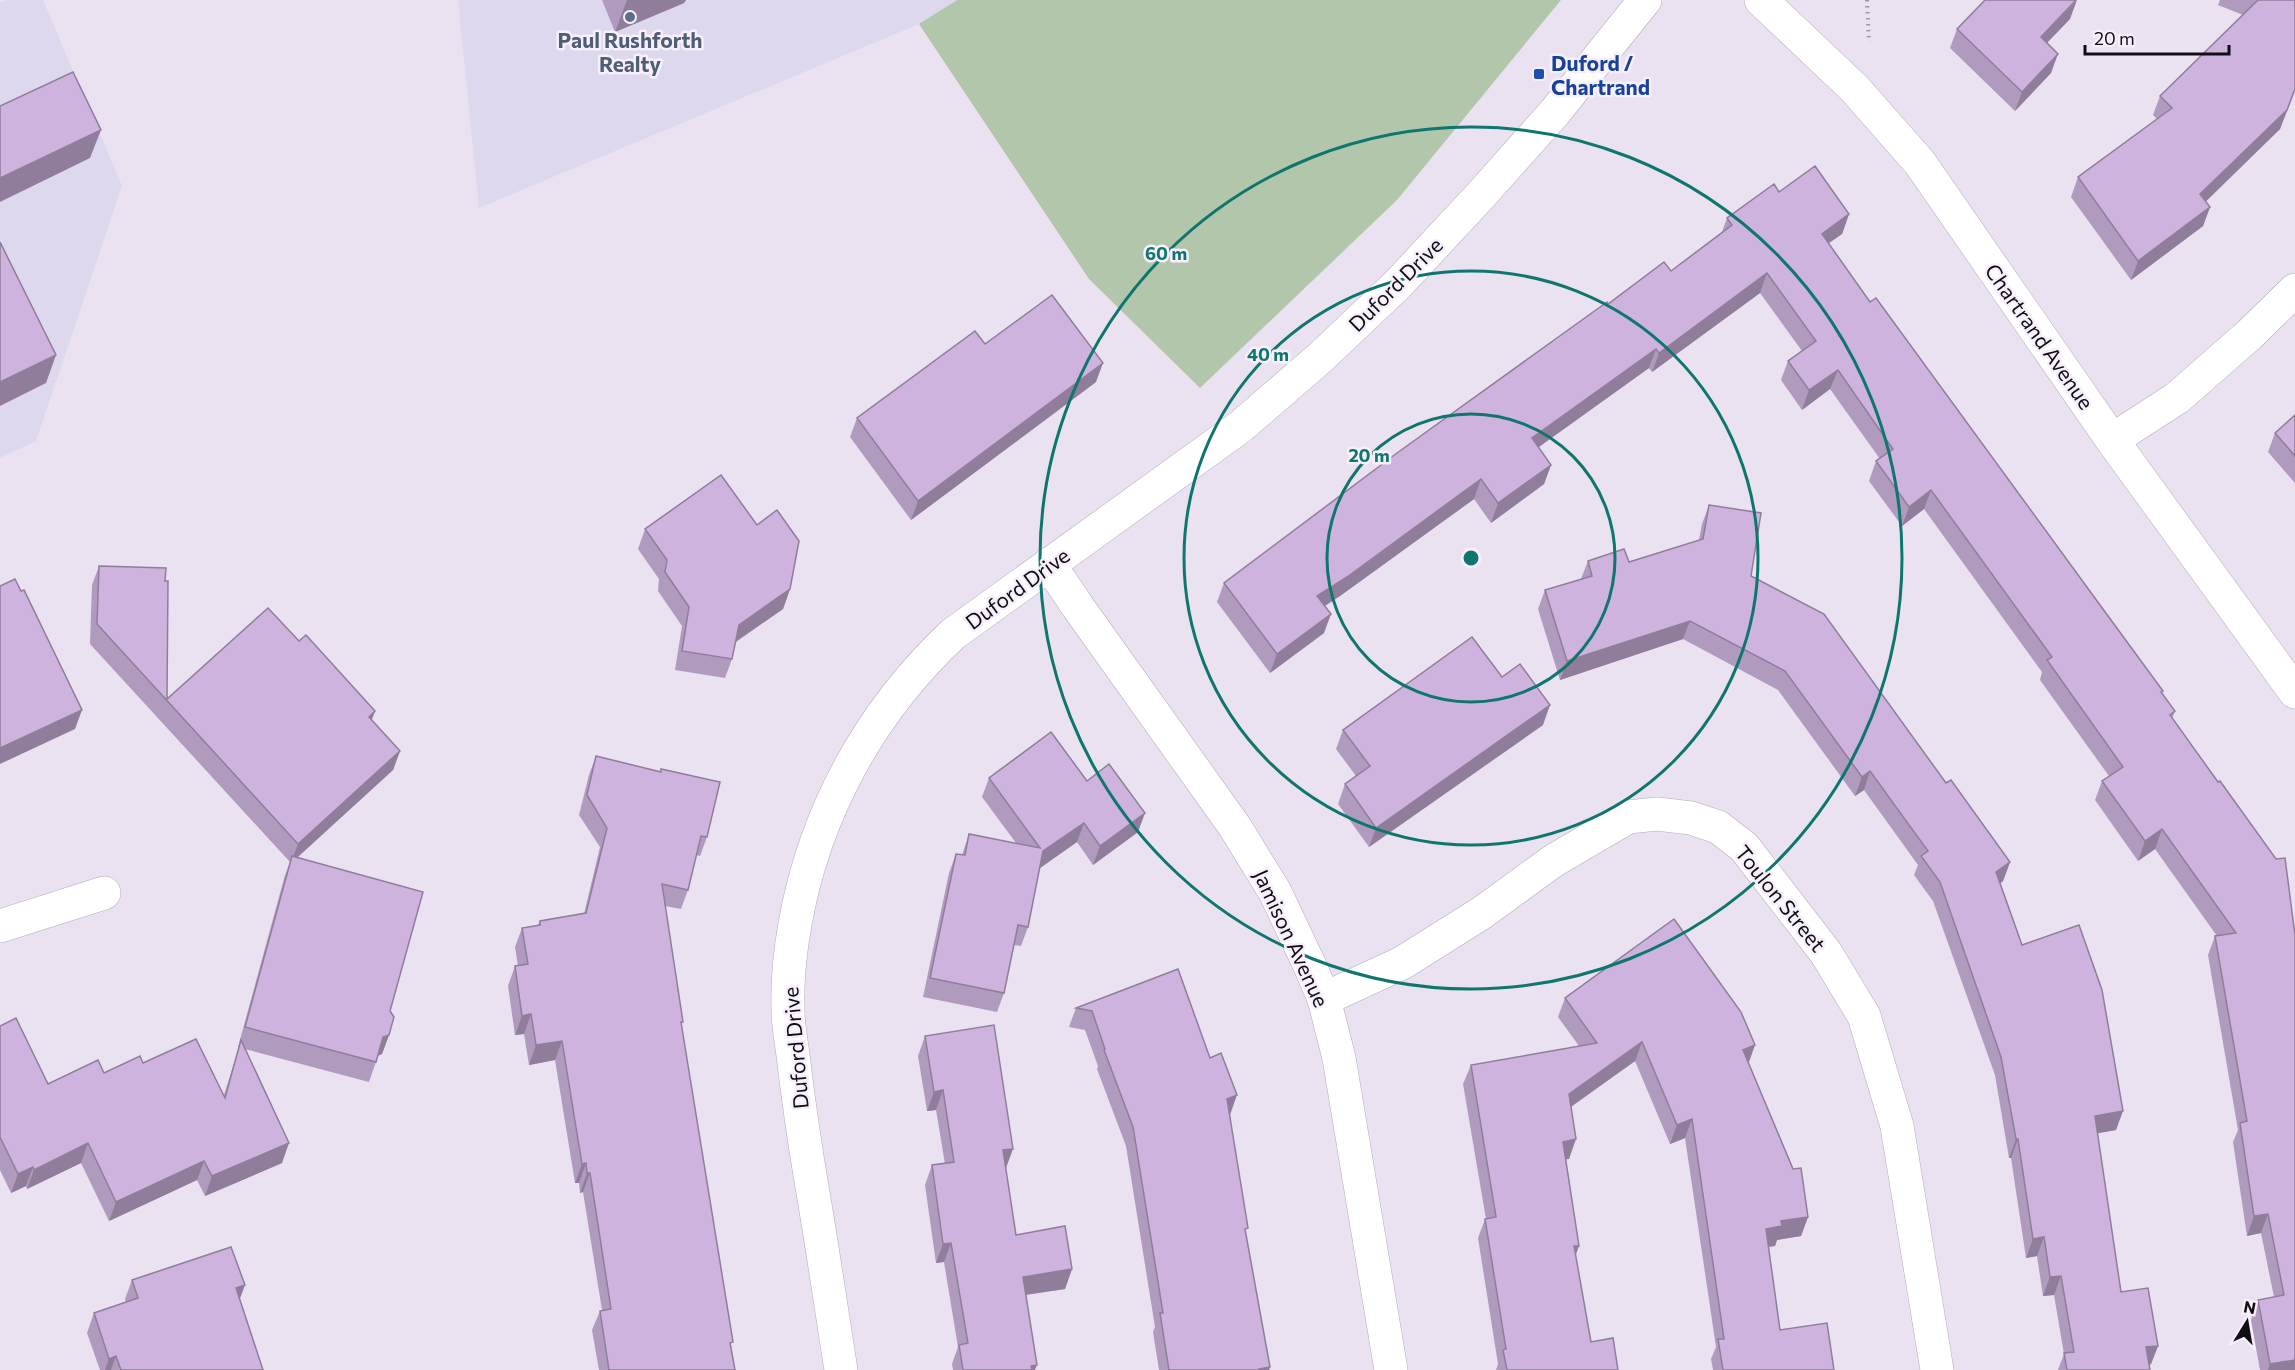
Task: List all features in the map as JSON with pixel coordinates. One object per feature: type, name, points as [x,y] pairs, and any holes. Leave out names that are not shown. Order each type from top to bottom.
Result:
[{"type":"street","name":"Duford Drive","points":[[840,1370],[799,1109],[788,1010],[790,950],[801,892],[818,835],[840,783],[867,736],[899,691],[953,634],[1240,427],[1321,357],[1398,284],[1481,195],[1555,112],[1645,0]]},
{"type":"street","name":"Chartrand Avenue","points":[[1761,0],[1854,89],[1920,163],[2112,440],[2295,692]]},
{"type":"street","points":[[2112,440],[2177,398],[2249,336],[2295,290]]},
{"type":"street","name":"Jamison Avenue","points":[[1049,564],[1235,827],[1275,892],[1324,999],[1341,1068],[1391,1370]]},
{"type":"street","name":"Toulon Street","points":[[1324,999],[1402,963],[1483,912],[1553,861],[1628,817],[1658,814],[1691,818],[1718,827],[1744,847],[1826,953],[1864,1017],[1897,1126],[1936,1370]]},
{"type":"street","points":[[0,926],[105,893]]},
{"type":"path","points":[[1867,0],[1869,42]]},
{"type":"shaded area","points":[[6,0],[43,0],[122,186],[36,441],[0,458],[0,3]]},
{"type":"shaded area","points":[[458,0],[957,0],[919,24],[479,208]]},
{"type":"green space","points":[[957,0],[1561,0],[1397,200],[1200,388],[1089,279],[919,24]]},
{"type":"building","points":[[1985,0],[2076,0],[2041,37],[2058,54],[2022,92],[1957,29]]},
{"type":"building","points":[[2258,0],[2295,0],[2295,89],[2287,110],[2200,194],[2210,207],[2138,261],[2078,177],[2172,108],[2160,96]]},
{"type":"building","points":[[73,72],[101,130],[0,178],[0,106]]},
{"type":"building","points":[[1815,166],[1849,214],[1822,234],[1870,302],[1876,298],[2163,691],[2161,692],[2175,711],[2170,715],[2218,782],[2220,781],[2276,859],[2285,858],[2295,935],[2295,1360],[2270,1364],[2258,1300],[2284,1295],[2268,1214],[2254,1216],[2240,1123],[2247,1121],[2215,936],[2236,933],[2162,829],[2145,841],[2102,781],[2123,767],[2047,660],[2052,657],[1931,490],[1909,507],[1876,461],[1893,449],[1838,370],[1809,390],[1788,361],[1816,341],[1767,273],[1659,353],[1656,349],[1532,438],[1551,465],[1498,503],[1481,479],[1347,577],[1317,596],[1331,614],[1277,654],[1224,583],[1397,453],[1664,262],[1671,271],[1732,225],[1727,218],[1774,184],[1779,192]]},
{"type":"building","points":[[0,242],[56,355],[0,382]]},
{"type":"building","points":[[1052,295],[1103,363],[918,501],[857,418],[975,331],[985,344]]},
{"type":"building","points":[[2295,415],[2295,456],[2275,433]]},
{"type":"building","points":[[721,475],[757,525],[777,510],[799,541],[790,589],[739,625],[732,659],[682,651],[689,607],[665,572],[667,560],[645,529]]},
{"type":"building","points":[[1709,505],[1761,513],[1751,576],[1824,614],[1946,783],[1951,780],[2010,862],[1996,872],[2022,945],[2079,925],[2102,990],[2123,1111],[2095,1116],[2121,1292],[2148,1288],[2158,1346],[2146,1347],[2150,1370],[2067,1370],[2064,1353],[2074,1352],[2061,1276],[2050,1277],[2044,1237],[2033,1239],[2018,1139],[2016,1139],[2001,1057],[1940,882],[1921,856],[1928,851],[1870,771],[1862,777],[1785,671],[1690,621],[1567,661],[1545,590],[1592,576],[1588,561],[1624,549],[1629,562],[1703,539]]},
{"type":"building","points":[[99,566],[166,568],[165,581],[168,581],[167,699],[268,608],[299,641],[306,635],[375,711],[369,717],[400,751],[298,844],[97,624]]},
{"type":"building","points":[[15,579],[21,591],[24,590],[82,710],[0,748],[0,586]]},
{"type":"building","points":[[1472,637],[1502,677],[1520,664],[1550,705],[1376,828],[1345,784],[1370,766],[1343,730]]},
{"type":"building","points":[[1051,732],[1087,781],[1109,764],[1145,813],[1100,846],[1084,823],[1043,851],[1028,927],[1018,925],[1004,993],[930,978],[956,854],[965,855],[969,834],[1040,848],[989,778]]},
{"type":"building","points":[[596,756],[661,772],[661,769],[720,782],[707,837],[701,836],[688,890],[662,884],[683,1022],[681,1022],[733,1342],[730,1343],[735,1370],[609,1370],[600,1311],[611,1309],[590,1173],[587,1173],[586,1163],[582,1164],[562,1041],[536,1045],[531,1014],[522,1016],[515,966],[528,964],[522,928],[540,925],[540,921],[586,913],[607,828],[587,795]]},
{"type":"building","points":[[292,856],[423,892],[390,1011],[394,1017],[389,1035],[383,1037],[376,1062],[245,1027]]},
{"type":"building","points":[[1674,919],[1741,1012],[1755,1045],[1743,1050],[1793,1169],[1801,1168],[1808,1217],[1781,1221],[1782,1226],[1766,1229],[1780,1330],[1827,1323],[1834,1370],[1723,1370],[1718,1339],[1724,1339],[1692,1119],[1677,1125],[1642,1042],[1569,1094],[1576,1139],[1563,1142],[1579,1246],[1574,1246],[1591,1342],[1613,1338],[1618,1370],[1507,1370],[1503,1350],[1506,1349],[1485,1219],[1496,1217],[1471,1065],[1597,1043],[1565,998]]},
{"type":"building","points":[[1178,969],[1210,1058],[1221,1053],[1237,1095],[1227,1099],[1248,1228],[1245,1229],[1270,1367],[1260,1370],[1169,1370],[1160,1313],[1163,1313],[1133,1127],[1092,1011],[1076,1008]]},
{"type":"building","points":[[16,1018],[48,1084],[98,1060],[104,1073],[140,1056],[143,1063],[196,1039],[225,1098],[241,1040],[289,1143],[212,1176],[204,1161],[116,1202],[88,1143],[34,1170],[33,1167],[18,1174],[0,1137],[0,1026]]},
{"type":"building","points":[[994,1025],[1013,1149],[1003,1150],[1016,1235],[1065,1226],[1072,1269],[1023,1277],[1037,1365],[1031,1366],[1032,1370],[963,1370],[959,1345],[968,1343],[951,1243],[943,1244],[932,1165],[954,1162],[943,1090],[934,1092],[925,1036]]},
{"type":"building","points":[[231,1247],[245,1285],[236,1288],[263,1370],[121,1370],[116,1356],[109,1359],[94,1313],[138,1298],[132,1280]]},
{"type":"place","name":"Paul Rushforth Realty","points":[[630,17]]},
{"type":"place","name":"Duford / Chartrand","points":[[1539,74]]}]
